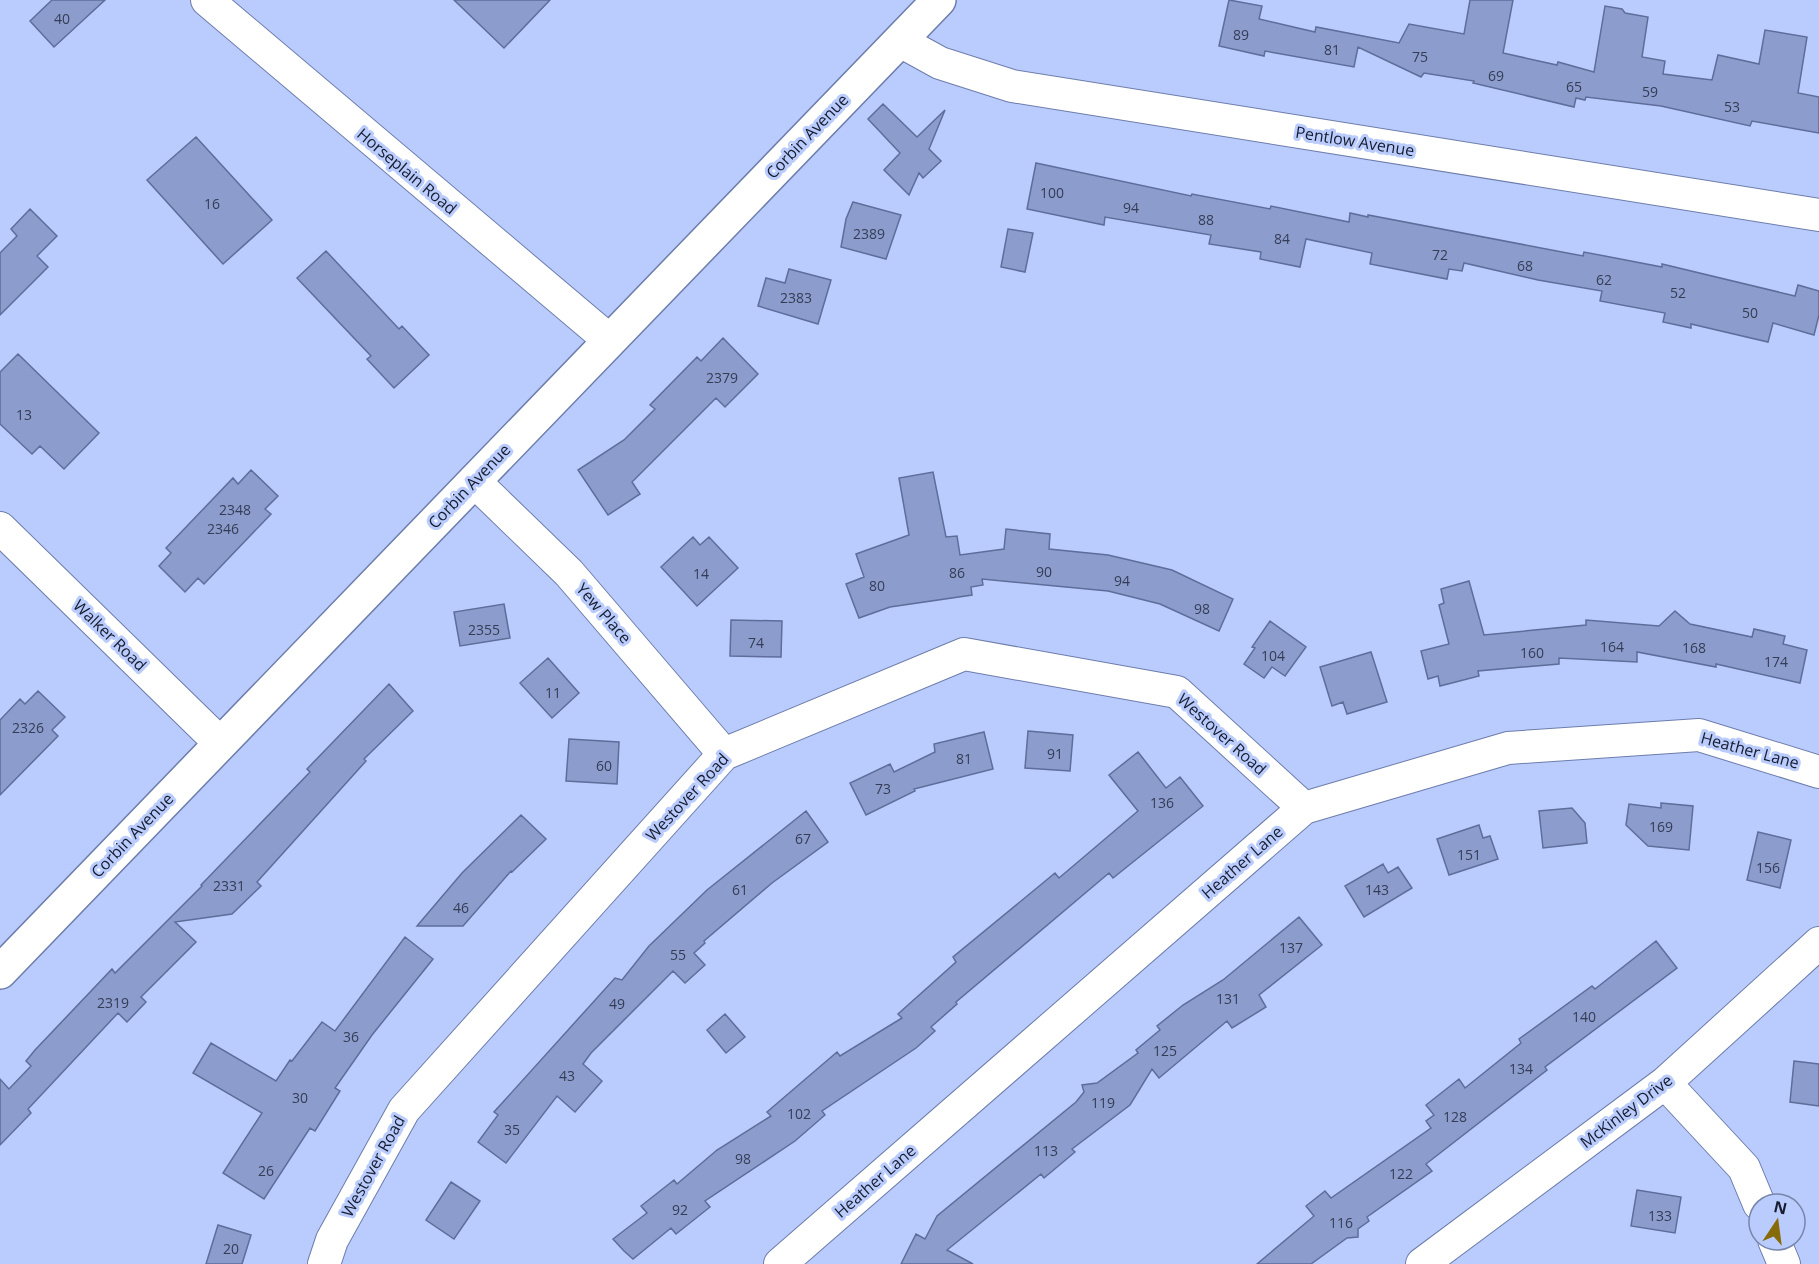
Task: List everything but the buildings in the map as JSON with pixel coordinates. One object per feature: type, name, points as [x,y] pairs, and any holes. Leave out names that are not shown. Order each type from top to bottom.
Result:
[{"type":"main road","name":"Corbin Avenue","points":[[0,972],[939,0]]},
{"type":"street","name":"Horseplain Road","points":[[207,0],[609,340]]},
{"type":"street","name":"Pentlow Avenue","points":[[900,41],[940,63],[1012,86],[1819,215]]},
{"type":"street","name":"Yew Place","points":[[474,481],[569,573],[724,754]]},
{"type":"street","name":"Walker Road","points":[[0,528],[220,743]]},
{"type":"street","name":"Westover Road","points":[[324,1264],[332,1240],[404,1110],[724,754],[964,654],[1177,692],[1304,808]]},
{"type":"street","name":"Heather Lane","points":[[787,1262],[1304,808],[1508,748],[1699,735],[1819,772]]},
{"type":"street","name":"McKinley Drive","points":[[1422,1264],[1665,1083],[1819,943]]},
{"type":"street","points":[[1665,1083],[1744,1168],[1754,1192]]}]
